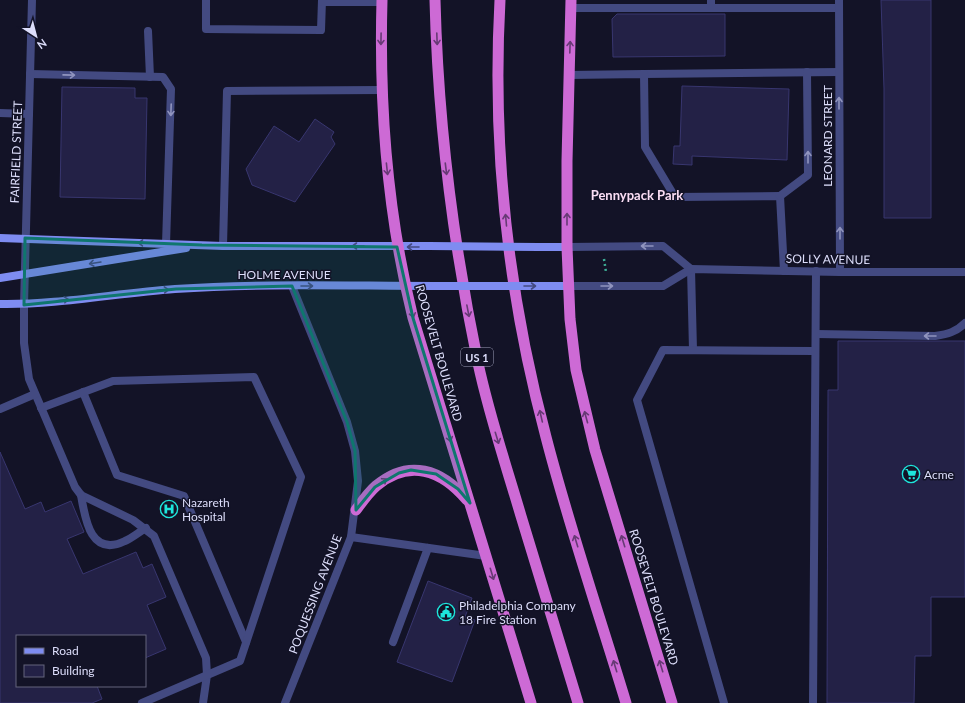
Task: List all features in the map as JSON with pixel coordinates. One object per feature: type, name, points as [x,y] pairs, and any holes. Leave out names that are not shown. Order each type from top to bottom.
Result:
[{"type":"highway","name":"US 1","points":[[435,0],[438,75],[446,170],[464,288],[478,364],[496,433],[578,703]]},
{"type":"highway","points":[[500,0],[498,86],[500,158],[507,231],[517,304],[546,436],[626,703]]},
{"type":"highway","name":"ROOSEVELT BOULEVARD","points":[[382,1],[382,90],[384,143],[392,213],[405,286],[531,703]]},
{"type":"highway","name":"ROOSEVELT BOULEVARD","points":[[571,4],[567,246],[572,341],[584,410],[595,450],[672,703]]},
{"type":"highway","points":[[356,510],[375,487],[399,473],[411,470],[423,470],[436,474],[458,490],[470,503]]},
{"type":"main road","points":[[0,238],[223,246],[567,246]]},
{"type":"main road","points":[[0,278],[202,245]]},
{"type":"main road","name":"HOLME AVENUE","points":[[0,304],[24,305],[124,292],[233,286],[568,286]]},
{"type":"street","name":"FAIRFIELD STREET","points":[[32,0],[24,305],[24,343],[28,372],[35,394],[75,487],[81,495],[88,530],[100,542],[116,544],[125,541],[146,528]]},
{"type":"street","points":[[206,0],[206,29],[321,30],[322,1],[382,1]]},
{"type":"street","points":[[571,4],[839,4]]},
{"type":"street","name":"LEONARD STREET","points":[[839,4],[840,272]]},
{"type":"street","points":[[148,31],[150,77]]},
{"type":"street","points":[[644,74],[645,147],[675,197],[780,196],[808,175],[807,72]]},
{"type":"street","points":[[569,75],[839,72]]},
{"type":"street","points":[[30,74],[164,77],[171,89],[166,244]]},
{"type":"street","points":[[223,246],[227,91],[382,90]]},
{"type":"street","points":[[0,113],[29,114]]},
{"type":"street","points":[[780,196],[784,271]]},
{"type":"street","points":[[567,246],[663,246],[691,269],[693,350]]},
{"type":"street","points":[[568,286],[663,286],[691,269]]},
{"type":"street","name":"SOLLY AVENUE","points":[[691,269],[840,272],[965,272]]},
{"type":"street","points":[[813,703],[816,271]]},
{"type":"street","name":"POQUESSING AVENUE","points":[[285,703],[351,537],[356,510],[358,481],[355,451],[347,422],[292,286]]},
{"type":"street","points":[[816,334],[935,336],[948,334],[959,329],[965,323]]},
{"type":"street","points":[[724,703],[637,400],[663,350],[815,351]]},
{"type":"street","points":[[41,408],[113,381],[254,377],[301,477],[240,661],[142,703]]},
{"type":"street","points":[[82,392],[117,475],[184,496],[246,642]]},
{"type":"street","points":[[0,409],[35,394]]},
{"type":"street","points":[[81,495],[107,506],[146,528],[154,536],[206,658],[207,675],[203,703]]},
{"type":"street","points":[[351,537],[486,556]]},
{"type":"street","points":[[393,642],[428,548]]},
{"type":"path","points":[[604,259],[606,274]]},
{"type":"highlighted area","points":[[25,238],[202,245],[397,247],[413,318],[470,503],[458,489],[436,474],[411,470],[399,473],[375,487],[356,510],[355,451],[347,422],[292,286],[176,289],[24,305]]},
{"type":"building","points":[[881,0],[931,0],[931,218],[884,218],[884,89]]},
{"type":"building","points":[[617,14],[725,14],[725,56],[613,57],[612,19]]},
{"type":"building","points":[[682,86],[789,89],[787,160],[692,156],[692,165],[673,164],[674,146],[680,146]]},
{"type":"building","points":[[62,87],[135,88],[135,98],[147,98],[145,199],[60,197]]},
{"type":"building","points":[[315,119],[334,132],[331,137],[335,144],[295,202],[252,185],[246,169],[274,126],[299,142]]},
{"type":"building","points":[[838,341],[965,341],[965,597],[931,597],[931,656],[915,656],[914,703],[827,703],[828,390],[838,390]]},
{"type":"building","points":[[0,452],[25,509],[41,502],[45,512],[71,501],[84,532],[67,539],[83,574],[136,552],[143,568],[152,564],[166,597],[147,605],[166,649],[146,658],[146,635],[16,635],[16,687],[97,687],[102,699],[92,703],[0,703]]},
{"type":"building","points":[[428,581],[472,598],[465,617],[475,620],[452,682],[397,662]]},
{"type":"place","name":"Acme","points":[[911,474]]},
{"type":"place","name":"Nazareth Hospital","points":[[169,509]]},
{"type":"place","name":"Philadelphia Company 18 Fire Station","points":[[446,612]]},
{"type":"district","name":"Pennypack Park","points":[[637,195]]}]
